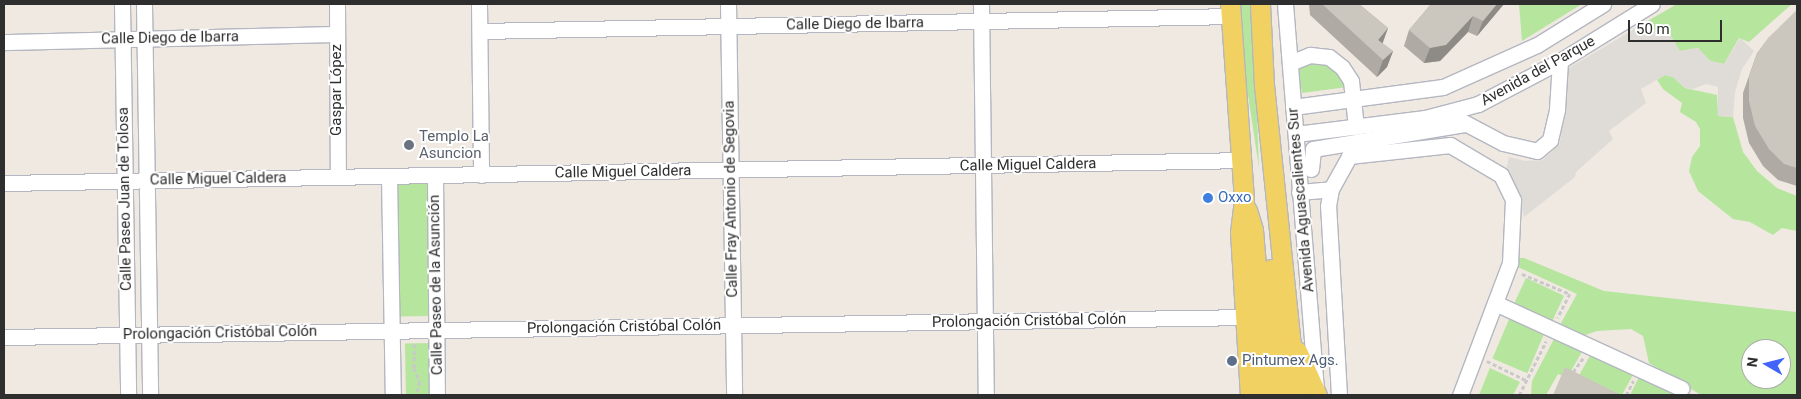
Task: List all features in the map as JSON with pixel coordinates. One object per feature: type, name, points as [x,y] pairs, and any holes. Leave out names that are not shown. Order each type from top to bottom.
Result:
[{"type":"main road","name":"Avenida Aguascalientes Sur","points":[[1260,4],[1268,207],[1281,395]]},
{"type":"main road","points":[[1230,10],[1242,160],[1244,200],[1240,232],[1250,395]]},
{"type":"main road","name":"Avenida Aguascalientes Sur","points":[[1264,85],[1296,395]]},
{"type":"main road","points":[[1244,200],[1253,230],[1267,395]]},
{"type":"main road","points":[[1290,336],[1317,395]]},
{"type":"street","name":"Calle Paseo Juan de Tolosa","points":[[122,4],[128,395]]},
{"type":"street","name":"Calle Paseo Juan de Tolosa","points":[[144,4],[150,395]]},
{"type":"street","name":"Gaspar López","points":[[337,4],[338,177]]},
{"type":"street","points":[[479,4],[481,175]]},
{"type":"street","name":"Calle Fray Antonio de Segovia","points":[[728,4],[734,395]]},
{"type":"street","points":[[981,4],[986,395]]},
{"type":"street","name":"Avenida Aguascalientes Sur","points":[[1285,4],[1317,395]]},
{"type":"street","name":"Avenida del Parque","points":[[1293,107],[1415,93],[1470,76],[1537,45],[1603,4]]},
{"type":"street","name":"Avenida del Parque","points":[[1296,134],[1356,127],[1427,132],[1448,114],[1478,104],[1560,61],[1652,4]]},
{"type":"street","name":"Calle Diego de Ibarra","points":[[480,31],[981,22],[1230,10]]},
{"type":"street","name":"Calle Diego de Ibarra","points":[[4,42],[337,34]]},
{"type":"street","points":[[1290,63],[1310,56],[1329,57],[1342,68],[1351,82],[1356,127]]},
{"type":"street","points":[[1448,114],[1503,143],[1537,151],[1550,140],[1557,110],[1560,61]]},
{"type":"street","points":[[1311,169],[1313,150],[1466,124]]},
{"type":"street","points":[[1339,395],[1328,206],[1331,190],[1349,156],[1427,132],[1475,158],[1500,175],[1514,200],[1510,263],[1460,395]]},
{"type":"street","name":"Calle Miguel Caldera","points":[[4,183],[1242,160]]},
{"type":"street","points":[[390,176],[393,395]]},
{"type":"street","name":"Calle Paseo de la Asunción","points":[[435,176],[437,395]]},
{"type":"street","points":[[1300,192],[1331,190]]},
{"type":"street","points":[[1494,303],[1553,328],[1681,388]]},
{"type":"street","name":"Prolongación Cristóbal Colón","points":[[4,336],[1245,317]]},
{"type":"street","points":[[1310,318],[1335,319]]},
{"type":"path","points":[[1519,395],[1570,294],[1523,271]]},
{"type":"path","points":[[416,395],[420,382],[414,368],[417,330]]},
{"type":"path","points":[[1570,378],[1590,345]]},
{"type":"path","points":[[1487,361],[1526,380]]},
{"type":"path","points":[[1522,388],[1525,395]]},
{"type":"green space","points":[[1237,4],[1253,4],[1259,168],[1240,42]]},
{"type":"green space","points":[[1519,4],[1582,4],[1522,41]]},
{"type":"green space","points":[[1677,4],[1792,4],[1749,42],[1739,38],[1724,64],[1710,61],[1698,48],[1680,51],[1668,32],[1651,30],[1646,22]]},
{"type":"green space","points":[[1325,60],[1347,87],[1302,93],[1297,63]]},
{"type":"green space","points":[[1665,75],[1673,77],[1685,88],[1717,95],[1718,116],[1733,117],[1743,152],[1757,171],[1777,188],[1797,196],[1797,231],[1782,228],[1773,235],[1750,222],[1733,219],[1698,191],[1689,171],[1692,157],[1700,146],[1700,129],[1696,122],[1680,112],[1682,103],[1663,89],[1657,80]]},
{"type":"green space","points":[[428,181],[430,316],[399,317],[397,182]]},
{"type":"green space","points":[[1511,258],[1524,258],[1604,291],[1797,312],[1797,395],[1701,395],[1649,363],[1643,336],[1631,329],[1597,331],[1585,335],[1560,325],[1577,294],[1518,267]]},
{"type":"green space","points":[[1526,278],[1564,296],[1552,322],[1514,304]]},
{"type":"green space","points":[[1510,317],[1545,332],[1527,373],[1492,358]]},
{"type":"green space","points":[[1556,335],[1583,350],[1567,378],[1558,374],[1546,395],[1531,395],[1532,381]]},
{"type":"green space","points":[[405,343],[431,343],[432,395],[406,395]]},
{"type":"green space","points":[[1592,352],[1634,373],[1622,395],[1608,395],[1576,381]]},
{"type":"green space","points":[[1490,368],[1520,382],[1513,395],[1479,395]]},
{"type":"green space","points":[[1640,375],[1674,392],[1672,395],[1630,395]]},
{"type":"shaded area","points":[[1646,22],[1651,30],[1668,32],[1680,51],[1698,48],[1710,61],[1724,64],[1740,38],[1754,51],[1742,69],[1735,92],[1733,117],[1718,116],[1718,87],[1706,84],[1693,89],[1685,88],[1673,77],[1665,75],[1641,89],[1646,103],[1609,131],[1613,139],[1576,172],[1575,177],[1524,217],[1519,196],[1505,173],[1509,157],[1525,161],[1543,160],[1559,145],[1566,110],[1567,69]]},
{"type":"building","points":[[1322,4],[1359,4],[1388,28],[1378,40],[1393,51],[1383,60]]},
{"type":"building","points":[[1431,4],[1497,4],[1483,21],[1473,16],[1446,45],[1430,48],[1409,30]]},
{"type":"building","points":[[1797,10],[1797,168],[1784,164],[1769,149],[1755,126],[1749,101],[1749,77],[1757,53],[1768,38]]},
{"type":"building","points":[[1565,367],[1621,395],[1553,395]]},
{"type":"place","name":"Templo La Asuncion","points":[[409,145]]},
{"type":"place","name":"Oxxo","points":[[1208,198]]},
{"type":"place","name":"Pintumex Ags.","points":[[1232,361]]}]
